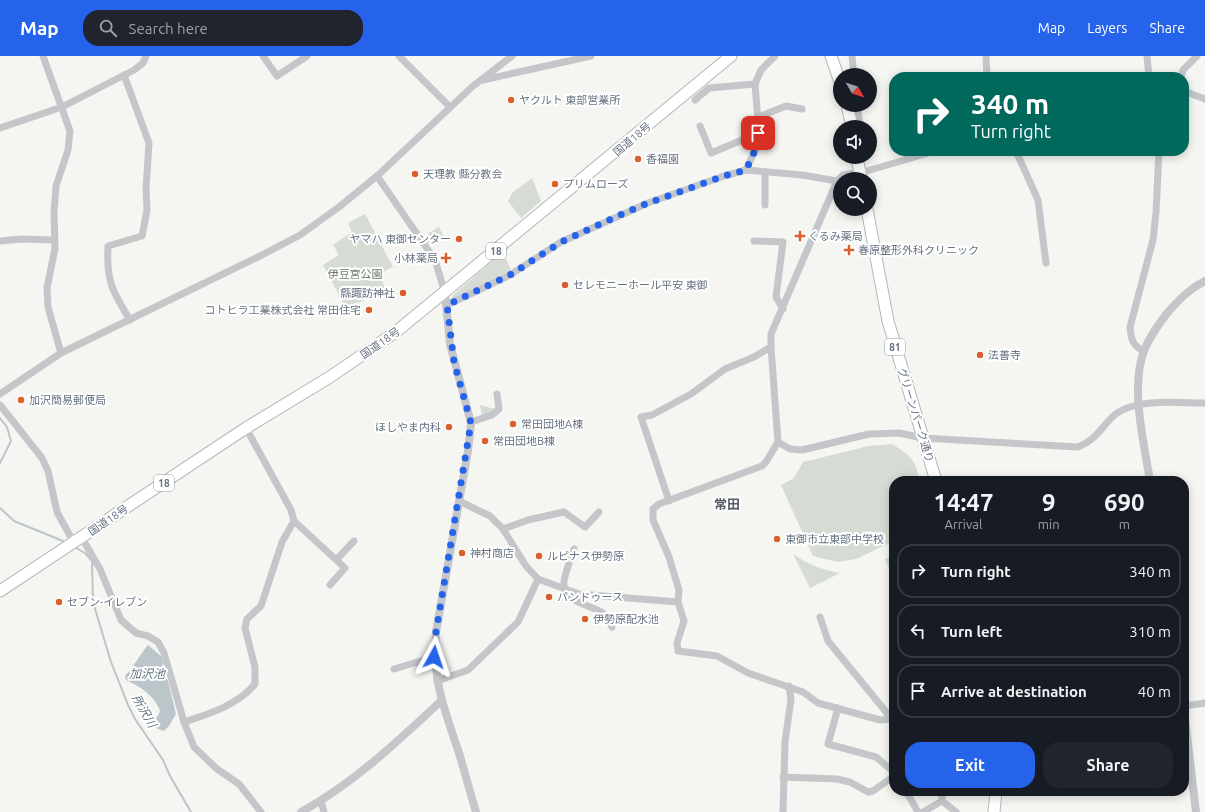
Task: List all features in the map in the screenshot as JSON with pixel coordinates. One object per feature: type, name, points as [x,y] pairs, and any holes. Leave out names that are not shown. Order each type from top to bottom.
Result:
[{"type":"main road","name":"国道18号","points":[[0,592],[246,428],[330,377],[397,331],[731,56]]},
{"type":"main road","points":[[831,56],[835,68]]},
{"type":"main road","name":"グリーンパーク通り","points":[[867,216],[888,321],[934,476]]},
{"type":"main road","points":[[994,812],[996,796]]},
{"type":"street","points":[[44,56],[70,131],[70,141],[56,186],[55,248],[47,288],[48,307],[61,353]]},
{"type":"street","points":[[0,128],[62,107],[124,75],[143,63],[146,56]]},
{"type":"street","points":[[263,56],[277,76],[307,56]]},
{"type":"street","points":[[399,56],[450,107]]},
{"type":"street","points":[[0,394],[61,353],[300,235],[339,207],[377,176],[450,107],[512,56]]},
{"type":"street","points":[[481,81],[591,56]]},
{"type":"street","points":[[746,170],[756,148],[758,133],[755,84],[761,70],[775,56]]},
{"type":"street","points":[[852,56],[853,68]]},
{"type":"street","points":[[986,56],[987,72]]},
{"type":"street","points":[[1147,56],[1149,72]]},
{"type":"street","points":[[1182,72],[1197,56]]},
{"type":"street","points":[[124,75],[149,142],[146,189],[147,210],[142,236],[108,246],[107,266],[113,294],[130,320]]},
{"type":"street","points":[[695,100],[709,88],[755,84]]},
{"type":"street","points":[[1189,93],[1205,98]]},
{"type":"street","points":[[758,117],[786,106],[802,109]]},
{"type":"street","points":[[700,126],[711,153],[758,133]]},
{"type":"street","points":[[869,172],[919,156]]},
{"type":"street","points":[[1018,156],[1038,200],[1046,263]]},
{"type":"street","points":[[1144,351],[1134,344],[1130,327],[1153,240],[1159,156]]},
{"type":"street","points":[[447,305],[510,275],[561,242],[648,203],[724,176],[746,170],[833,181]]},
{"type":"street","points":[[764,172],[765,205]]},
{"type":"street","points":[[377,176],[435,260],[445,293],[452,350],[471,422],[436,632],[434,657],[441,702],[460,755],[476,812]]},
{"type":"street","points":[[833,190],[771,334],[778,442],[762,466],[659,504],[653,509],[653,520],[669,557],[679,590],[678,602],[684,621],[677,643],[678,651],[717,656],[748,673],[804,692],[818,703],[880,720],[889,718]]},
{"type":"street","points":[[0,241],[20,239],[54,240]]},
{"type":"street","points":[[754,241],[783,242],[776,297],[783,309]]},
{"type":"street","points":[[1149,476],[1139,405],[1140,372],[1144,351],[1158,324],[1194,287],[1205,281]]},
{"type":"street","points":[[669,501],[641,417],[652,415],[691,394],[725,369],[754,357],[771,347]]},
{"type":"street","points":[[471,422],[492,415],[499,409],[497,394]]},
{"type":"street","points":[[778,442],[790,449],[802,450],[869,434],[899,433],[923,438],[1078,447],[1089,442],[1118,413],[1139,405],[1155,403],[1205,403]]},
{"type":"street","points":[[0,405],[42,458],[48,472],[57,512],[100,569],[121,620],[136,633],[148,636],[158,642],[164,653],[184,722],[194,747],[202,756],[239,784],[261,812]]},
{"type":"street","points":[[246,428],[291,510],[294,521],[345,568],[330,585]]},
{"type":"street","points":[[459,501],[490,516],[503,529],[526,566],[538,580],[579,594],[678,602]]},
{"type":"street","points":[[503,529],[528,520],[564,512],[585,527],[599,512]]},
{"type":"street","points":[[184,722],[206,716],[235,702],[248,693],[256,684],[255,667],[245,628],[247,620],[261,606],[282,542],[294,521]]},
{"type":"street","points":[[337,559],[354,541]]},
{"type":"street","points":[[574,549],[564,582],[565,589],[580,604],[597,609],[605,615],[612,628]]},
{"type":"street","points":[[437,681],[468,670],[518,622],[538,580]]},
{"type":"street","points":[[820,617],[828,641],[889,715]]},
{"type":"street","points":[[394,670],[434,657]]},
{"type":"street","points":[[783,812],[783,776],[791,699],[788,686]]},
{"type":"street","points":[[301,812],[322,801],[370,766],[441,702]]},
{"type":"street","points":[[1189,705],[1205,703]]},
{"type":"street","points":[[838,708],[828,744],[876,757],[889,768]]},
{"type":"street","points":[[1189,752],[1196,812]]},
{"type":"street","points":[[783,776],[837,779],[850,782],[868,792],[873,791],[889,780]]},
{"type":"street","points":[[909,796],[918,812]]},
{"type":"street","points":[[942,796],[942,801]]},
{"type":"street","points":[[322,801],[324,812]]},
{"type":"street","points":[[923,812],[942,801]]},
{"type":"street","points":[[942,801],[956,812]]},
{"type":"green space","points":[[532,178],[541,201],[521,218],[508,201],[512,193]]},
{"type":"green space","name":"伊豆宮公園","points":[[365,214],[393,267],[379,274],[386,291],[346,308],[323,265],[339,255],[333,245],[352,232],[348,223]]},
{"type":"green space","points":[[439,227],[443,235],[429,245],[426,235]]},
{"type":"green space","points":[[503,252],[511,270],[452,299],[453,295]]},
{"type":"green space","points":[[480,405],[495,409],[492,413],[482,415]]},
{"type":"green space","points":[[892,444],[904,451],[912,459],[918,474],[918,476],[889,476],[889,543],[856,559],[838,562],[813,556],[781,485],[794,478],[803,462],[869,446]]},
{"type":"green space","points":[[793,554],[816,566],[840,573],[810,588]]},
{"type":"green space","points":[[889,558],[889,568],[885,559]]},
{"type":"water","name":"加沢池","points":[[148,645],[162,657],[163,664],[160,669],[168,681],[176,714],[169,726],[164,731],[153,727],[149,723],[158,716],[160,710],[154,700],[142,689],[126,680],[125,676]]},
{"type":"waterway","name":"所沢川","points":[[0,418],[7,427],[11,441],[0,463]]},
{"type":"waterway","name":"所沢川","points":[[0,508],[14,521],[63,541]]},
{"type":"waterway","name":"所沢川","points":[[76,548],[85,553],[92,561],[93,602],[111,662],[128,705],[135,719],[163,760],[170,776],[191,812]]},
{"type":"place","name":"ヤクルト 東部営業所","points":[[511,100]]},
{"type":"place","name":"香福園","points":[[638,159]]},
{"type":"place","name":"天理教 縣分教会","points":[[415,174]]},
{"type":"place","name":"プリムローズ","points":[[555,184]]},
{"type":"place","name":"くるみ薬局","points":[[800,236]]},
{"type":"place","name":"ヤマハ 東御センター","points":[[459,239]]},
{"type":"place","name":"春原整形外科クリニック","points":[[849,250]]},
{"type":"place","name":"小林薬局","points":[[446,258]]},
{"type":"place","name":"セレモニーホール平安 東御","points":[[565,285]]},
{"type":"place","name":"縣諏訪神社","points":[[403,293]]},
{"type":"place","name":"コトヒラ工業株式会社 常田住宅","points":[[369,310]]},
{"type":"place","name":"法善寺","points":[[980,355]]},
{"type":"place","name":"加沢簡易郵便局","points":[[21,400]]},
{"type":"place","name":"常田団地A棟","points":[[513,424]]},
{"type":"place","name":"ほしやま内科","points":[[449,427]]},
{"type":"place","name":"常田団地B棟","points":[[485,441]]},
{"type":"place","name":"東御市立東部中学校","points":[[777,539]]},
{"type":"place","name":"神村商店","points":[[462,553]]},
{"type":"place","name":"ルピナス伊勢原","points":[[539,556]]},
{"type":"place","name":"パンドゥース","points":[[549,597]]},
{"type":"place","name":"セブン-イレブン","points":[[59,602]]},
{"type":"place","name":"伊勢原配水池","points":[[585,619]]},
{"type":"district","name":"常田","points":[[727,504]]},
{"type":"route","points":[[434,657],[436,632],[468,452],[471,423],[468,406],[450,344],[447,305],[510,275],[561,242],[591,230],[620,215],[648,203],[724,176],[746,170],[756,148],[758,133]]}]
